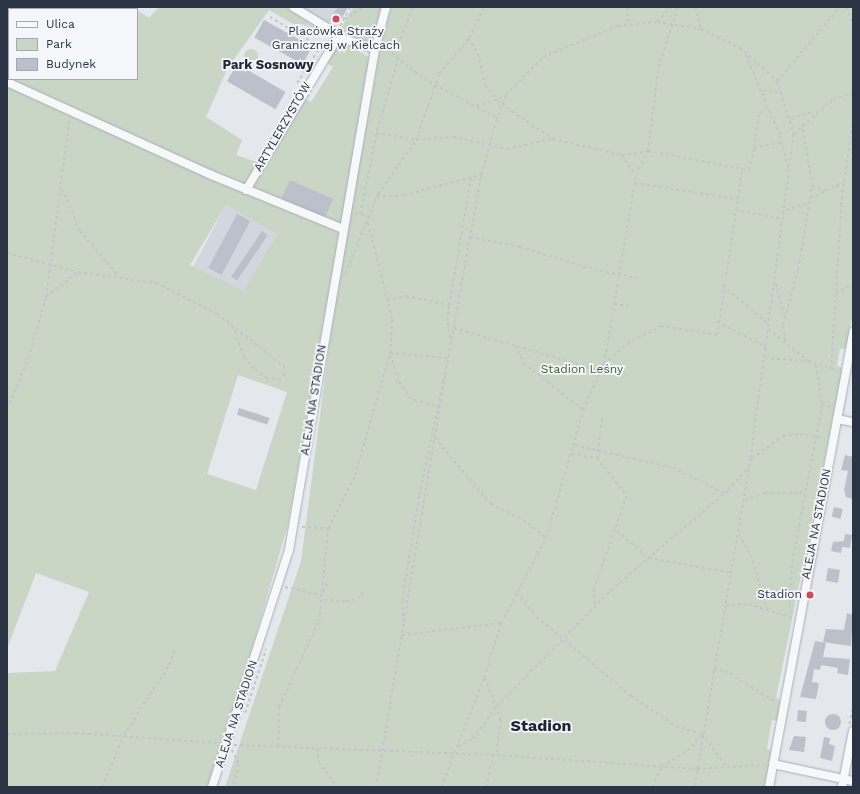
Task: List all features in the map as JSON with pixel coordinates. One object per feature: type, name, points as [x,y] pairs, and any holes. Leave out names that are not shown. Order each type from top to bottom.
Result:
[{"type":"street","points":[[293,7],[338,35],[375,49]]},
{"type":"street","name":"ALEJA NA STADION","points":[[212,787],[289,550],[375,49],[386,7]]},
{"type":"street","name":"ARTYLERZYSTÓW","points":[[246,190],[338,35]]},
{"type":"street","points":[[7,82],[246,190],[343,229]]},
{"type":"street","name":"ALEJA NA STADION","points":[[769,787],[853,332]]},
{"type":"street","points":[[837,418],[853,422]]},
{"type":"street","points":[[843,783],[851,729]]},
{"type":"street","points":[[773,764],[843,783],[853,781]]},
{"type":"path","points":[[338,35],[343,20],[350,7]]},
{"type":"path","points":[[343,20],[364,7]]},
{"type":"path","points":[[392,53],[398,48],[412,7]]},
{"type":"path","points":[[344,277],[377,197],[416,140],[434,85],[469,38],[484,7]]},
{"type":"path","points":[[628,7],[628,25]]},
{"type":"path","points":[[656,22],[670,7]]},
{"type":"path","points":[[441,787],[484,678],[501,623],[546,538],[575,445],[583,410],[602,371],[636,175],[648,151],[658,68],[678,7]]},
{"type":"path","points":[[696,7],[701,29]]},
{"type":"path","points":[[777,81],[840,7]]},
{"type":"path","points":[[847,7],[853,26]]},
{"type":"path","points":[[270,17],[328,51]]},
{"type":"path","points":[[476,106],[497,101],[506,95],[543,57],[618,26],[656,22],[673,23],[701,29],[745,53],[777,81],[791,118],[794,134],[785,219],[752,458],[749,466],[739,535],[702,734],[695,787]]},
{"type":"path","points":[[469,38],[478,54],[486,85],[497,101],[502,106],[535,124],[553,139]]},
{"type":"path","points":[[297,83],[320,46]]},
{"type":"path","points":[[375,49],[392,53],[434,85],[497,118]]},
{"type":"path","points":[[745,53],[769,107],[782,142],[790,170]]},
{"type":"path","points":[[360,214],[376,133],[398,59]]},
{"type":"path","points":[[762,91],[781,92]]},
{"type":"path","points":[[794,134],[815,112],[833,99],[853,93]]},
{"type":"path","points":[[376,787],[445,375],[481,175],[488,146],[506,95]]},
{"type":"path","points":[[376,133],[416,140],[453,137],[507,150],[553,139],[622,154],[648,151],[749,170],[759,113],[769,107]]},
{"type":"path","points":[[7,409],[37,331],[46,297],[62,187],[67,124],[72,112]]},
{"type":"path","points":[[791,118],[815,112]]},
{"type":"path","points":[[831,369],[843,191],[853,118]]},
{"type":"path","points":[[785,341],[786,318],[812,186],[802,125]]},
{"type":"path","points":[[754,148],[782,142]]},
{"type":"path","points":[[622,154],[636,175]]},
{"type":"path","points":[[661,326],[717,335],[742,169]]},
{"type":"path","points":[[377,197],[404,194],[481,175]]},
{"type":"path","points":[[451,345],[447,321],[449,304],[471,177]]},
{"type":"path","points":[[810,198],[844,182]]},
{"type":"path","points":[[635,183],[738,199]]},
{"type":"path","points":[[837,185],[843,191]]},
{"type":"path","points":[[812,186],[825,190]]},
{"type":"path","points":[[62,187],[80,231],[120,277]]},
{"type":"path","points":[[786,210],[809,203]]},
{"type":"path","points":[[736,210],[785,219]]},
{"type":"path","points":[[346,212],[369,216]]},
{"type":"path","points":[[323,592],[320,587],[328,528],[355,475],[390,353],[392,319],[367,220]]},
{"type":"path","points":[[470,237],[636,278]]},
{"type":"path","points":[[7,253],[78,272],[156,283],[217,314],[233,328],[284,366],[286,374],[281,380],[267,379],[254,369],[244,357],[233,328]]},
{"type":"path","points":[[46,297],[78,272]]},
{"type":"path","points":[[776,283],[786,318]]},
{"type":"path","points":[[836,294],[853,283]]},
{"type":"path","points":[[724,287],[770,325]]},
{"type":"path","points":[[387,300],[406,296],[449,304]]},
{"type":"path","points":[[614,304],[632,307]]},
{"type":"path","points":[[718,322],[767,346]]},
{"type":"path","points":[[604,364],[627,344],[664,325]]},
{"type":"path","points":[[454,328],[602,371]]},
{"type":"path","points":[[769,329],[808,361]]},
{"type":"path","points":[[514,345],[524,363],[583,410]]},
{"type":"path","points":[[390,353],[448,358]]},
{"type":"path","points":[[390,353],[398,382],[411,399],[435,408],[440,408]]},
{"type":"path","points":[[765,358],[808,361],[845,373]]},
{"type":"path","points":[[726,605],[749,604],[794,618],[789,604],[792,562],[822,404],[816,364]]},
{"type":"path","points":[[403,624],[402,600],[435,408],[445,375]]},
{"type":"path","points":[[822,404],[839,409]]},
{"type":"path","points":[[597,458],[602,417]]},
{"type":"path","points":[[752,458],[783,436],[816,436],[833,439]]},
{"type":"path","points":[[435,438],[491,504],[524,520],[546,538]]},
{"type":"path","points":[[575,445],[598,448],[673,468],[725,493]]},
{"type":"path","points":[[572,454],[597,458],[627,496],[616,531],[594,589],[595,606]]},
{"type":"path","points":[[458,746],[474,739],[497,706],[595,606],[725,493],[749,466]]},
{"type":"path","points":[[745,500],[765,493],[800,492],[805,489]]},
{"type":"path","points":[[299,535],[301,520]]},
{"type":"path","points":[[300,527],[328,528]]},
{"type":"path","points":[[616,531],[649,558],[732,573]]},
{"type":"path","points":[[739,535],[751,555],[767,609]]},
{"type":"path","points":[[283,594],[287,580]]},
{"type":"path","points":[[278,747],[279,707],[319,621],[324,600],[323,592],[328,582]]},
{"type":"path","points":[[285,587],[323,596]]},
{"type":"path","points":[[324,600],[346,601],[358,599],[363,592]]},
{"type":"path","points":[[517,593],[538,617],[632,696],[676,726],[702,734],[727,768]]},
{"type":"path","points":[[402,635],[501,623]]},
{"type":"path","points":[[233,724],[246,712],[267,646]]},
{"type":"path","points":[[102,787],[124,735],[169,665],[175,649]]},
{"type":"path","points":[[714,669],[726,671],[772,701],[784,704]]},
{"type":"path","points":[[484,678],[497,706],[501,720],[497,755]]},
{"type":"path","points":[[851,729],[853,706]]},
{"type":"path","points":[[7,734],[124,735],[227,744],[382,753],[497,755],[697,769],[773,764]]},
{"type":"path","points":[[652,787],[662,766],[687,751],[702,734]]},
{"type":"path","points":[[227,744],[239,764],[233,787]]},
{"type":"path","points":[[317,749],[319,762],[337,787]]},
{"type":"path","points":[[486,787],[493,755]]},
{"type":"shaded area","points":[[271,7],[348,7],[338,25],[330,21],[321,35]]},
{"type":"shaded area","points":[[226,205],[278,233],[245,295],[193,267]]},
{"type":"green space","points":[[83,7],[134,7],[134,8]]},
{"type":"green space","points":[[159,7],[289,7],[308,24],[293,24],[269,10],[227,69],[206,117],[242,140],[236,155],[266,165],[305,99],[311,102],[333,67],[325,62],[339,43],[344,42],[370,58],[288,524],[212,787],[7,787],[7,673],[55,671],[89,592],[36,573],[7,649],[7,36],[8,80],[138,80],[138,11],[149,18]],"holes":[[[226,205],[277,234],[244,291],[190,265]],[[238,375],[287,392],[256,490],[207,474]]]},
{"type":"green space","points":[[353,7],[382,7],[371,44],[340,30]]},
{"type":"green space","name":"Stadion Leśny","points":[[391,7],[853,7],[853,313],[846,349],[840,349],[837,366],[843,368],[776,698],[780,699],[778,721],[772,720],[767,749],[772,751],[764,787],[225,787],[301,561],[336,293],[379,55]]},
{"type":"green space","points":[[248,49],[254,49],[258,53],[258,59],[254,63],[248,63],[244,59],[244,53]]},
{"type":"building","points":[[338,7],[348,7],[338,25],[329,20]]},
{"type":"building","points":[[264,20],[312,47],[302,64],[254,37]]},
{"type":"building","points":[[237,64],[285,92],[275,109],[227,81]]},
{"type":"building","points":[[290,180],[333,199],[325,217],[282,198]]},
{"type":"building","points":[[237,214],[250,221],[222,275],[208,268]]},
{"type":"building","points":[[262,231],[268,235],[237,281],[231,277]]},
{"type":"building","points":[[239,408],[269,418],[267,425],[237,415]]},
{"type":"building","points":[[845,455],[853,457],[853,499],[846,497],[844,490],[848,471],[841,470]]},
{"type":"building","points":[[834,507],[843,509],[841,519],[832,517]]},
{"type":"building","points":[[845,534],[852,535],[850,548],[842,547],[841,553],[831,551],[833,542],[844,541]]},
{"type":"building","points":[[828,568],[840,570],[838,583],[826,581]]},
{"type":"building","points":[[847,613],[853,615],[851,646],[823,642],[826,629],[844,630]]},
{"type":"building","points":[[815,641],[826,643],[823,657],[850,659],[848,675],[837,673],[838,668],[821,665],[820,670],[814,669],[812,682],[819,683],[816,699],[800,697]]},
{"type":"building","points":[[798,710],[807,711],[806,722],[797,721]]},
{"type":"building","points":[[830,714],[836,714],[841,719],[839,728],[836,730],[830,730],[825,725],[825,719]]},
{"type":"building","points":[[794,736],[806,737],[804,752],[789,750]]},
{"type":"building","points":[[824,737],[830,738],[829,744],[835,746],[832,761],[820,758]]},
{"type":"place","name":"Placówka Straży Granicznej w Kielcach","points":[[336,19]]},
{"type":"place","name":"Stadion","points":[[810,595]]},
{"type":"district","name":"Park Sosnowy","points":[[268,65]]},
{"type":"district","name":"Stadion","points":[[541,726]]}]
